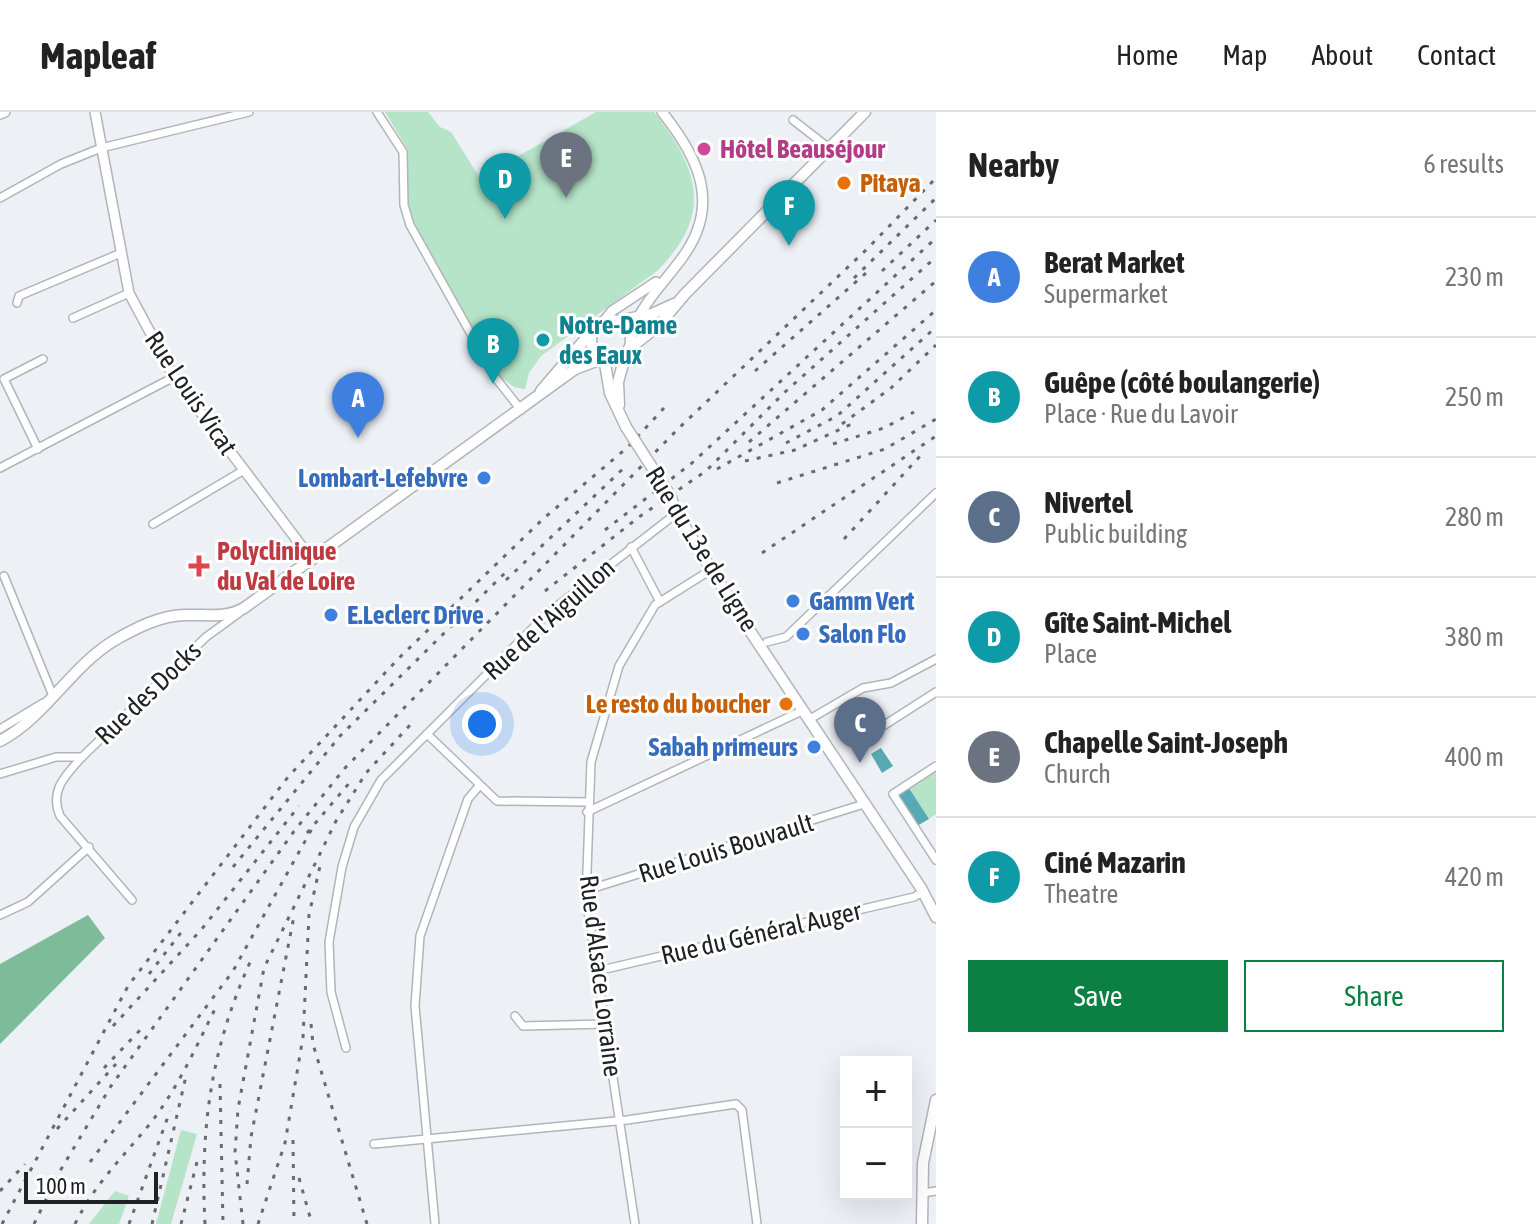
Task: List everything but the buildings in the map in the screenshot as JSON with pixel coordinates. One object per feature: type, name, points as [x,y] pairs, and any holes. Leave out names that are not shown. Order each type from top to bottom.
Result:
[{"type":"main road","points":[[0,741],[26,724],[95,654],[141,626],[182,615],[234,613],[244,608],[575,369],[604,358],[616,359],[658,326],[676,303],[865,112]]},
{"type":"main road","points":[[525,407],[604,321],[638,318],[676,303]]},
{"type":"main road","points":[[618,321],[630,334],[627,351]]},
{"type":"main road","points":[[594,330],[592,346],[604,358]]},
{"type":"main road","name":"Rue du 13e de Ligne","points":[[620,415],[618,382],[627,351]]},
{"type":"main road","name":"Rue du 13e de Ligne","points":[[604,358],[604,375],[626,427],[671,497],[675,511],[710,570],[725,585],[767,642],[786,682]]},
{"type":"main road","points":[[671,497],[710,570]]},
{"type":"main road","name":"Rue du 13e de Ligne","points":[[725,585],[922,890],[936,917]]},
{"type":"main road","name":"Rue du 13e de Ligne","points":[[922,890],[936,904]]},
{"type":"main road","points":[[922,1224],[923,1163],[936,1100]]},
{"type":"street","name":"Rue Louis Vicat","points":[[95,112],[129,293],[174,377],[312,560]]},
{"type":"street","points":[[0,198],[61,164],[101,148],[249,112]]},
{"type":"street","points":[[377,112],[403,152],[404,205],[410,225],[495,377],[525,407]]},
{"type":"street","points":[[630,334],[644,303],[693,239],[703,202],[702,178],[692,152],[662,112]]},
{"type":"street","points":[[793,120],[829,148]]},
{"type":"street","points":[[17,303],[19,296],[121,253]]},
{"type":"street","points":[[604,321],[612,311],[666,276]]},
{"type":"street","points":[[73,318],[129,293]]},
{"type":"street","points":[[38,449],[4,379],[43,359]]},
{"type":"street","points":[[0,468],[174,377]]},
{"type":"street","points":[[153,524],[244,470]]},
{"type":"street","points":[[767,642],[786,637],[936,493]]},
{"type":"street","name":"Rue de l'Aiguillon","points":[[346,1048],[331,992],[329,942],[342,867],[354,827],[381,780],[547,614],[675,511]]},
{"type":"street","points":[[631,547],[660,602]]},
{"type":"street","name":"Rue d'Alsace Lorraine","points":[[635,1224],[587,890],[588,802],[598,731],[619,666],[660,602],[710,570]]},
{"type":"street","points":[[0,729],[51,698],[4,576]]},
{"type":"street","name":"Rue des Docks","points":[[0,774],[56,757],[82,757],[206,637],[244,608]]},
{"type":"street","points":[[587,812],[863,688],[891,683],[936,659]]},
{"type":"street","points":[[872,733],[936,692]]},
{"type":"street","points":[[427,734],[497,801],[588,802]]},
{"type":"street","points":[[82,757],[61,781],[55,804],[60,816],[132,900]]},
{"type":"street","points":[[936,766],[893,794],[936,860]]},
{"type":"street","points":[[435,1224],[415,1006],[420,936],[468,799],[479,786]]},
{"type":"street","name":"Rue Louis Bouvault","points":[[587,890],[864,804]]},
{"type":"street","points":[[0,915],[28,902],[89,847]]},
{"type":"street","name":"Rue du Général Auger","points":[[597,971],[914,897],[922,890]]},
{"type":"street","points":[[515,1016],[523,1026],[605,1024]]},
{"type":"street","points":[[374,1144],[620,1120],[736,1104],[742,1110],[757,1224]]},
{"type":"street","points":[[923,1163],[936,1160]]},
{"type":"street","points":[[923,1193],[936,1191]]},
{"type":"green space","points":[[385,112],[428,112],[440,127],[451,132],[480,178],[596,112],[654,112],[690,172],[694,192],[693,211],[687,230],[657,271],[541,356],[529,373],[525,389],[514,387],[499,376],[412,222],[407,204],[408,150]]},
{"type":"green space","points":[[936,766],[936,814],[929,819],[907,785]]},
{"type":"green space","points":[[88,915],[105,938],[0,1044],[0,964]]},
{"type":"green space","points":[[181,1130],[197,1134],[171,1224],[156,1224]]},
{"type":"green space","points":[[115,1191],[129,1196],[119,1224],[89,1224]]},
{"type":"water","points":[[881,748],[893,766],[882,773],[871,754]]},
{"type":"water","points":[[907,785],[929,819],[917,826],[896,792]]},
{"type":"railway","points":[[34,1224],[60,1171],[111,1086],[295,830],[345,768],[679,428],[868,248],[936,178]]},
{"type":"railway","points":[[854,278],[936,198]]},
{"type":"railway","points":[[882,271],[936,220]]},
{"type":"railway","points":[[605,530],[692,463],[936,238]]},
{"type":"railway","points":[[545,591],[639,517],[706,471],[785,392],[936,257]]},
{"type":"railway","points":[[755,371],[866,273]]},
{"type":"railway","points":[[749,442],[936,281]]},
{"type":"railway","points":[[717,469],[822,410],[936,310]]},
{"type":"railway","points":[[786,443],[837,416],[936,327]]},
{"type":"railway","points":[[842,424],[891,388],[936,345]]},
{"type":"railway","points":[[2,1224],[128,986],[288,777],[399,658],[543,519],[628,447],[664,408]]},
{"type":"railway","points":[[833,444],[884,428],[914,412]]},
{"type":"railway","points":[[777,483],[885,449],[936,419]]},
{"type":"railway","points":[[745,461],[795,450],[854,423]]},
{"type":"railway","points":[[762,553],[936,436]]},
{"type":"railway","points":[[844,539],[922,454]]},
{"type":"railway","points":[[506,580],[627,465]]},
{"type":"railway","points":[[233,867],[340,736],[510,568]]},
{"type":"railway","points":[[243,1224],[235,1152],[238,1109],[264,968],[336,821],[366,773],[411,724]]},
{"type":"railway","points":[[307,833],[351,781]]},
{"type":"railway","points":[[113,1026],[201,930],[299,806]]},
{"type":"railway","points":[[90,1162],[233,971],[314,825]]},
{"type":"railway","points":[[258,1224],[285,1143],[303,1037],[309,915],[320,866]]},
{"type":"railway","points":[[247,1184],[251,1137],[294,916]]},
{"type":"railway","points":[[149,974],[183,930]]},
{"type":"railway","points":[[205,1224],[204,1155],[211,1089],[226,1025],[251,960]]},
{"type":"railway","points":[[75,1224],[100,1184],[168,1097],[216,1007]]},
{"type":"railway","points":[[311,1024],[313,1044],[367,1224]]},
{"type":"railway","points":[[104,1068],[142,1028]]},
{"type":"railway","points":[[57,1129],[116,1064]]},
{"type":"railway","points":[[152,1224],[186,1076]]},
{"type":"railway","points":[[220,1084],[223,1224]]},
{"type":"railway","points":[[129,1224],[170,1111]]},
{"type":"railway","points":[[293,1140],[294,1224]]},
{"type":"railway","points":[[181,1224],[197,1162]]},
{"type":"railway","points":[[0,1191],[25,1164]]},
{"type":"railway","points":[[299,1178],[312,1224]]},
{"type":"place","name":"Hôtel Beauséjour","points":[[704,149]]},
{"type":"place","name":"Pitaya","points":[[844,183]]},
{"type":"place","name":"Chapelle Saint-Joseph","points":[[566,198]]},
{"type":"place","name":"Gîte Saint-Michel","points":[[505,219]]},
{"type":"place","name":"Ciné Mazarin","points":[[789,246]]},
{"type":"place","name":"Notre-Dame des Eaux","points":[[543,340]]},
{"type":"place","name":"Guêpe (côté boulangerie)","points":[[493,384]]},
{"type":"place","name":"Berat Market","points":[[358,438]]},
{"type":"place","name":"Lombart-Lefebvre","points":[[484,478]]},
{"type":"place","name":"Polyclinique du Val de Loire","points":[[199,566]]},
{"type":"place","name":"Gamm Vert","points":[[793,601]]},
{"type":"place","name":"E.Leclerc Drive","points":[[331,615]]},
{"type":"place","name":"Salon Flo","points":[[803,634]]},
{"type":"place","name":"Le resto du boucher","points":[[786,704]]},
{"type":"place","name":"Sabah primeurs","points":[[814,747]]},
{"type":"place","name":"Nivertel","points":[[860,763]]}]
